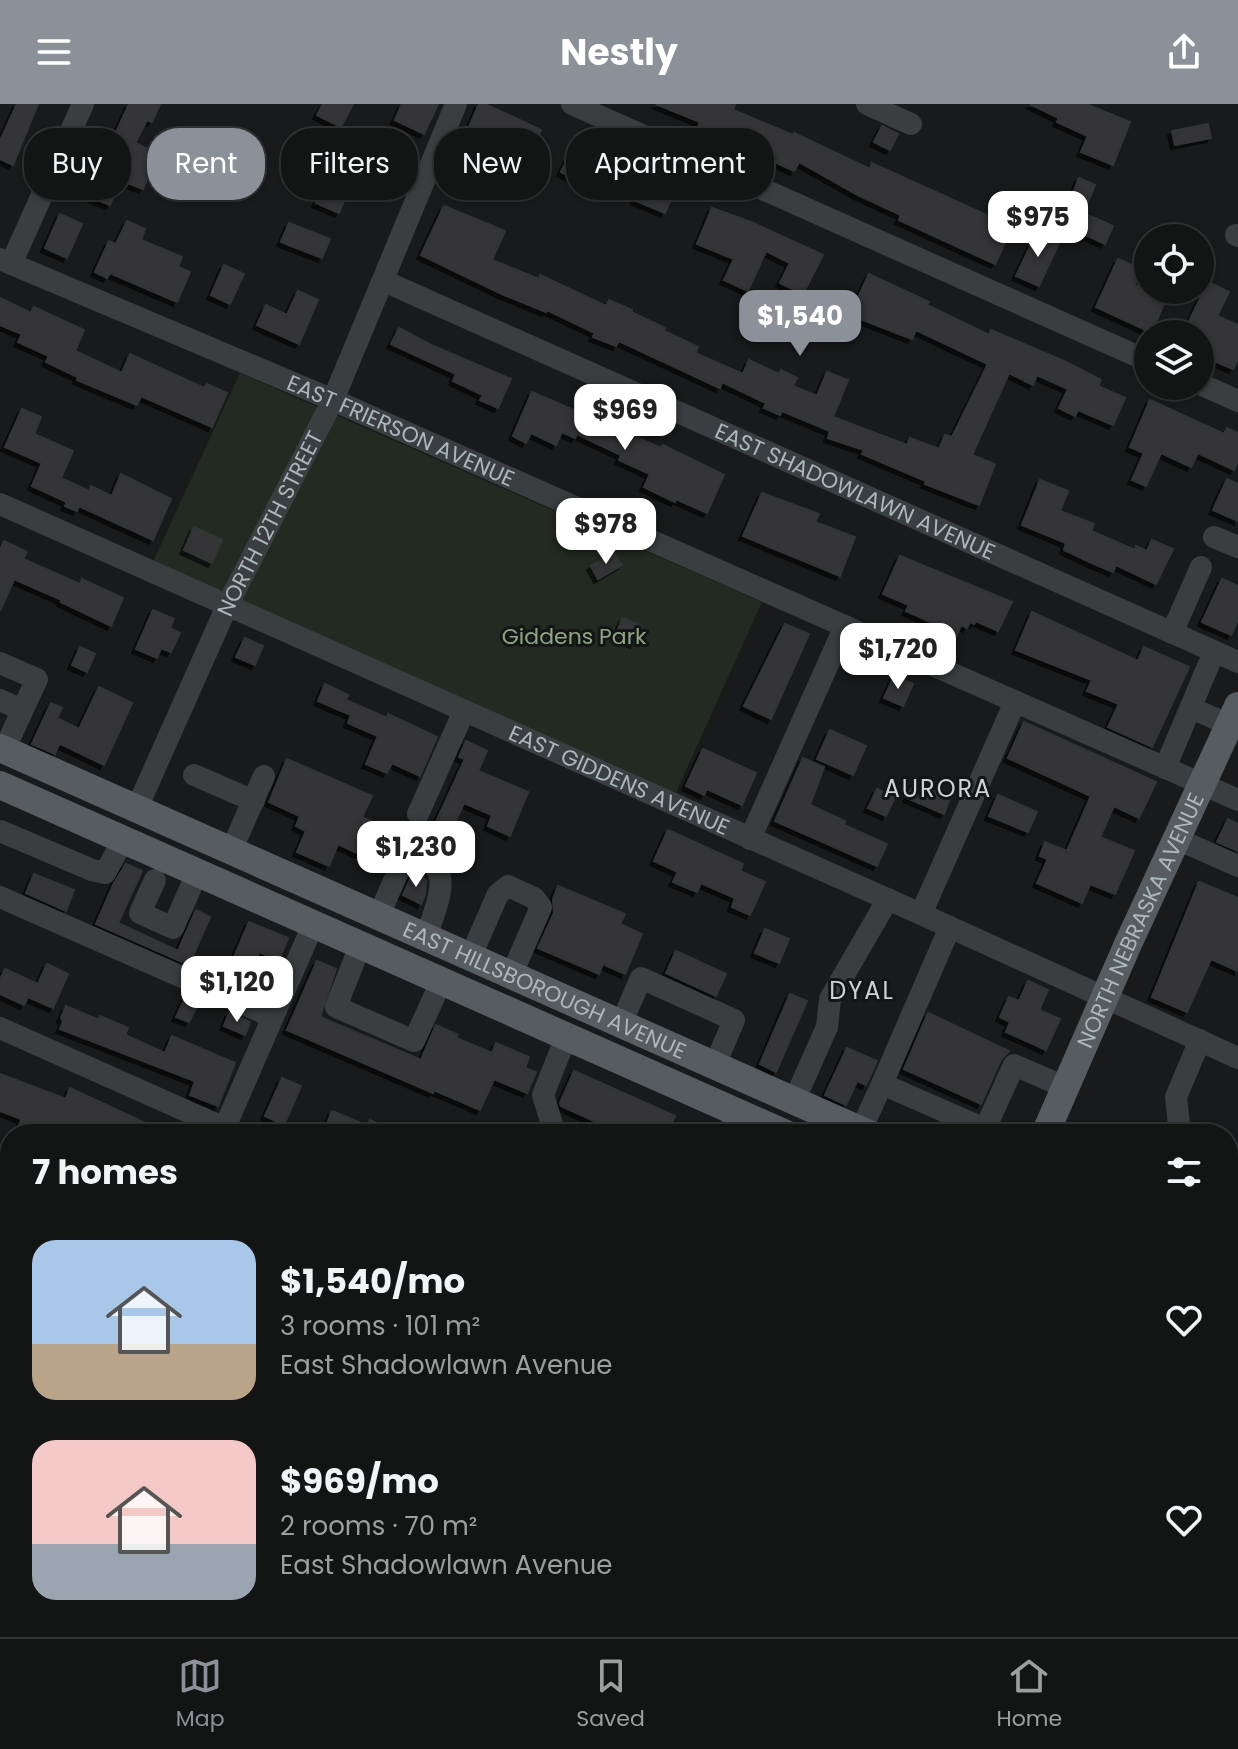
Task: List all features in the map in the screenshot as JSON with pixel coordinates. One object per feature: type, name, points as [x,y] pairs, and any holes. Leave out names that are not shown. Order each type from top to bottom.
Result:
[{"type":"main road","name":"NORTH NEBRASKA AVENUE","points":[[1049,1124],[1234,715]]},
{"type":"main road","name":"EAST HILLSBOROUGH AVENUE","points":[[2,749],[847,1124]]},
{"type":"main road","name":"EAST HILLSBOROUGH AVENUE","points":[[0,785],[566,1037],[732,1123]]},
{"type":"main road","points":[[87,824],[122,818],[137,808]]},
{"type":"main road","points":[[313,925],[331,912],[368,912]]},
{"type":"main road","points":[[490,1003],[518,1001],[602,1035],[612,1032],[621,1024]]},
{"type":"street","points":[[6,262],[83,104]]},
{"type":"street","name":"NORTH 12TH STREET","points":[[137,808],[227,606],[333,400],[456,104]]},
{"type":"street","points":[[572,104],[1134,355]]},
{"type":"street","points":[[867,104],[911,124]]},
{"type":"street","name":"EAST FRIERSON AVENUE","points":[[6,262],[333,400],[1238,800]]},
{"type":"street","name":"EAST SHADOWLAWN AVENUE","points":[[384,281],[1238,662]]},
{"type":"street","points":[[1214,389],[1237,398]]},
{"type":"street","name":"EAST GIDDENS AVENUE","points":[[0,504],[1238,1058]]},
{"type":"street","points":[[1214,537],[1238,547]]},
{"type":"street","points":[[1172,633],[1201,567]]},
{"type":"street","points":[[750,839],[845,626]]},
{"type":"street","points":[[1165,768],[1214,652]]},
{"type":"street","points":[[0,663],[37,679],[2,749]]},
{"type":"street","points":[[0,700],[22,710]]},
{"type":"street","points":[[921,914],[1015,702]]},
{"type":"street","points":[[1191,708],[1234,715]]},
{"type":"street","points":[[418,814],[464,711]]},
{"type":"street","points":[[194,775],[254,801]]},
{"type":"street","points":[[231,851],[264,776]]},
{"type":"street","points":[[0,831],[105,873],[123,840]]},
{"type":"street","points":[[1177,839],[1238,866]]},
{"type":"street","points":[[368,912],[402,863],[412,856],[425,858],[437,866],[442,878],[426,938]]},
{"type":"street","points":[[155,880],[140,913],[173,928],[197,873]]},
{"type":"street","points":[[470,958],[498,894],[508,886],[534,898],[541,907],[511,976]]},
{"type":"street","points":[[0,897],[273,1017]]},
{"type":"street","points":[[794,1101],[827,1027],[830,999],[888,899]]},
{"type":"street","points":[[231,1124],[313,925]]},
{"type":"street","points":[[868,1124],[950,927]]},
{"type":"street","points":[[360,946],[336,1007],[414,1041],[441,982]]},
{"type":"street","points":[[621,1024],[641,978],[734,1020],[715,1065]]},
{"type":"street","points":[[0,1028],[210,1124]]},
{"type":"street","points":[[552,1124],[543,1095],[566,1037]]},
{"type":"street","points":[[1179,1124],[1176,1097],[1200,1040]]},
{"type":"street","points":[[987,1124],[1014,1065],[1065,1087]]},
{"type":"street","points":[[882,1084],[974,1124]]},
{"type":"green space","name":"Giddens Park","points":[[240,373],[762,602],[674,797],[151,566]]},
{"type":"building","points":[[17,104],[38,104],[28,128],[24,128],[24,138],[13,165],[0,159],[0,141]]},
{"type":"building","points":[[129,104],[160,104],[152,122],[147,120],[135,143],[147,149],[147,167],[143,175],[147,179],[143,189],[131,184],[131,128],[118,128]]},
{"type":"building","points":[[323,104],[353,104],[341,127],[317,115]]},
{"type":"building","points":[[402,104],[438,104],[424,134],[418,128],[395,120]]},
{"type":"building","points":[[479,104],[485,104],[537,128],[481,128],[469,128]]},
{"type":"building","points":[[656,104],[735,104],[733,110],[794,133],[870,169],[872,163],[1013,227],[995,264],[899,220],[901,215],[799,162],[794,171],[775,162],[778,157],[774,155],[774,128],[698,128],[700,122]]},
{"type":"building","points":[[1030,104],[1086,104],[1130,122],[1113,165],[1081,152],[1088,136],[1057,122],[1059,118]]},
{"type":"building","points":[[1208,124],[1211,138],[1175,145],[1172,131]]},
{"type":"building","points":[[882,126],[898,134],[890,150],[874,142]]},
{"type":"building","points":[[1079,178],[1095,185],[1088,202],[1072,196]]},
{"type":"building","points":[[317,200],[344,200],[339,213],[316,203]]},
{"type":"building","points":[[634,200],[670,200],[665,213]]},
{"type":"building","points":[[444,206],[505,231],[492,260],[539,279],[540,275],[606,306],[609,300],[632,310],[665,328],[664,331],[698,347],[695,353],[743,374],[749,360],[779,374],[781,370],[797,378],[793,386],[817,396],[827,372],[848,380],[833,417],[907,445],[910,438],[939,449],[945,435],[952,437],[988,364],[916,330],[912,339],[850,315],[869,274],[989,335],[991,330],[1066,362],[1101,380],[1098,386],[1125,398],[1113,425],[1078,410],[1075,416],[1059,408],[1068,389],[1037,375],[1033,385],[1009,373],[972,455],[995,464],[979,505],[862,454],[864,450],[828,438],[830,431],[782,411],[780,415],[764,408],[766,403],[722,382],[720,388],[619,341],[616,346],[593,337],[595,333],[547,310],[502,294],[421,255]]},
{"type":"building","points":[[712,208],[823,255],[803,294],[780,283],[790,263],[766,251],[748,291],[724,280],[734,259],[697,244]]},
{"type":"building","points":[[1083,213],[1113,226],[1105,244],[1075,230]]},
{"type":"building","points":[[60,214],[82,224],[67,258],[45,248]]},
{"type":"building","points":[[127,221],[145,229],[141,240],[182,257],[178,267],[190,272],[177,302],[110,273],[107,278],[95,272],[109,241],[116,244]]},
{"type":"building","points":[[289,223],[330,239],[322,258],[281,242]]},
{"type":"building","points":[[1037,232],[1059,243],[1039,286],[1016,276]]},
{"type":"building","points":[[1118,259],[1134,266],[1134,304],[1164,304],[1157,320],[1134,320],[1134,325],[1096,307]]},
{"type":"building","points":[[224,265],[244,274],[230,304],[211,295]]},
{"type":"building","points":[[1214,285],[1229,292],[1217,316],[1238,325],[1238,359],[1233,369],[1214,361],[1214,320],[1190,320],[1197,304],[1214,304]]},
{"type":"building","points":[[298,291],[318,300],[299,344],[257,325],[266,305],[287,315]]},
{"type":"building","points":[[0,298],[31,313],[34,307],[84,330],[75,351],[122,373],[130,354],[204,388],[207,384],[227,393],[212,427],[141,396],[137,405],[77,380],[78,377],[46,362],[49,356],[18,342],[22,334],[0,325]]},
{"type":"building","points":[[399,328],[511,379],[498,408],[480,400],[483,395],[453,381],[456,374],[391,344]]},
{"type":"building","points":[[532,392],[661,448],[663,445],[724,475],[707,513],[644,487],[650,474],[619,460],[621,455],[577,434],[575,438],[562,432],[556,445],[531,433],[526,443],[513,436]]},
{"type":"building","points":[[1150,400],[1224,434],[1227,428],[1238,433],[1238,461],[1234,470],[1198,453],[1191,467],[1161,453],[1146,486],[1132,480],[1144,453],[1130,447]]},
{"type":"building","points":[[22,409],[41,417],[34,434],[73,451],[61,478],[89,491],[91,486],[112,496],[121,474],[171,499],[153,540],[79,506],[77,511],[65,506],[67,502],[32,486],[42,463],[5,447]]},
{"type":"building","points":[[1227,479],[1238,484],[1238,521],[1213,510]]},
{"type":"building","points":[[1040,480],[1068,491],[1060,511],[1094,524],[1091,531],[1135,550],[1136,546],[1147,551],[1152,540],[1173,549],[1156,584],[1116,565],[1113,572],[1092,563],[1064,550],[1066,543],[1022,525]]},
{"type":"building","points":[[762,493],[819,514],[815,522],[855,537],[840,576],[743,536]]},
{"type":"building","points":[[194,527],[222,540],[212,563],[184,550]]},
{"type":"building","points":[[4,541],[27,552],[23,559],[80,584],[82,579],[123,598],[111,626],[14,579],[0,611],[0,550]]},
{"type":"building","points":[[614,553],[622,565],[598,579],[591,566]]},
{"type":"building","points":[[900,556],[1012,602],[998,631],[976,621],[974,624],[970,622],[967,628],[961,625],[947,656],[931,649],[942,627],[906,611],[909,605],[883,594]]},
{"type":"building","points":[[1222,579],[1238,586],[1238,620],[1231,635],[1202,622]]},
{"type":"building","points":[[153,610],[174,619],[170,628],[180,633],[171,652],[161,648],[157,658],[136,649]]},
{"type":"building","points":[[1032,612],[1138,661],[1144,647],[1189,667],[1152,747],[1108,727],[1119,704],[1087,691],[1092,680],[1016,650]]},
{"type":"building","points":[[623,618],[642,626],[634,644],[615,636]]},
{"type":"building","points":[[785,624],[809,634],[771,719],[744,706]]},
{"type":"building","points":[[245,638],[263,646],[255,665],[236,657]]},
{"type":"building","points":[[80,647],[95,654],[87,672],[72,665]]},
{"type":"building","points":[[894,676],[913,684],[903,706],[884,698]]},
{"type":"building","points":[[325,684],[348,695],[346,700],[387,718],[388,714],[437,737],[420,776],[392,763],[387,773],[366,764],[378,736],[348,723],[351,715],[318,701]]},
{"type":"building","points":[[99,687],[132,703],[104,765],[63,745],[59,744],[55,754],[32,744],[51,703],[62,708],[57,718],[79,729]]},
{"type":"building","points":[[1024,722],[1156,782],[1139,818],[1114,806],[1100,837],[1134,851],[1115,894],[1090,884],[1082,903],[1037,883],[1048,859],[1040,856],[1045,842],[1067,851],[1091,796],[1008,758]]},
{"type":"building","points":[[830,730],[866,746],[853,775],[817,759]]},
{"type":"building","points":[[466,741],[487,751],[478,771],[528,792],[510,836],[488,826],[492,815],[464,803],[451,831],[435,824],[465,759],[459,757]]},
{"type":"building","points":[[703,749],[756,773],[742,805],[707,789],[704,795],[686,786]]},
{"type":"building","points":[[803,758],[824,767],[810,805],[845,821],[844,825],[887,844],[877,866],[775,821]]},
{"type":"building","points":[[287,759],[372,796],[362,817],[373,822],[359,854],[338,844],[329,866],[297,852],[306,831],[296,826],[300,816],[269,802]]},
{"type":"building","points":[[914,782],[950,798],[944,814],[907,798]]},
{"type":"building","points":[[877,789],[895,797],[886,816],[868,808]]},
{"type":"building","points":[[998,795],[1037,812],[1028,832],[989,816]]},
{"type":"building","points":[[1228,819],[1238,824],[1238,851],[1217,842]]},
{"type":"building","points":[[668,830],[743,864],[740,871],[765,882],[750,915],[732,907],[735,898],[701,883],[697,892],[673,882],[678,872],[654,861]]},
{"type":"building","points":[[126,864],[142,871],[118,923],[178,951],[196,910],[210,917],[189,965],[96,924]]},
{"type":"building","points":[[413,873],[426,880],[421,904],[403,895]]},
{"type":"building","points":[[34,874],[74,890],[66,911],[26,893]]},
{"type":"building","points":[[1199,882],[1238,898],[1238,971],[1211,959],[1187,1012],[1152,997]]},
{"type":"building","points":[[558,886],[625,914],[620,924],[642,934],[625,974],[603,964],[599,974],[538,948],[554,913],[553,899]]},
{"type":"building","points":[[249,922],[288,938],[279,960],[259,952],[246,984],[226,976]]},
{"type":"building","points":[[765,929],[789,939],[779,963],[755,953]]},
{"type":"building","points":[[676,951],[726,974],[716,996],[666,973]]},
{"type":"building","points":[[317,961],[336,969],[320,1017],[421,1060],[436,1025],[458,1035],[456,1038],[492,1053],[496,1043],[529,1057],[525,1068],[536,1072],[527,1093],[494,1079],[480,1110],[287,1030]]},
{"type":"building","points":[[47,964],[68,974],[53,1008],[28,997],[24,1005],[0,994],[0,980],[5,969],[38,984]]},
{"type":"building","points":[[1028,981],[1048,990],[1039,1010],[1060,1019],[1046,1050],[1006,1032],[1010,1022],[1000,1017],[1009,997],[1019,1001]]},
{"type":"building","points":[[790,994],[807,1001],[776,1072],[760,1064]]},
{"type":"building","points":[[186,996],[199,1002],[189,1022],[176,1017]]},
{"type":"building","points":[[66,1006],[128,1028],[125,1035],[165,1053],[172,1036],[235,1063],[218,1106],[190,1095],[195,1081],[60,1029]]},
{"type":"building","points":[[229,1013],[250,1022],[245,1035],[224,1026]]},
{"type":"building","points":[[928,1013],[1009,1051],[1001,1059],[981,1104],[904,1069]]},
{"type":"building","points":[[847,1048],[877,1061],[866,1085],[857,1081],[846,1105],[825,1095]]},
{"type":"building","points":[[574,1071],[675,1116],[671,1124],[601,1124],[560,1103]]},
{"type":"building","points":[[0,1074],[66,1099],[70,1088],[147,1124],[20,1124],[22,1119],[0,1111]]},
{"type":"building","points":[[282,1078],[301,1086],[284,1124],[265,1116]]},
{"type":"building","points":[[332,1111],[363,1124],[327,1124]]},
{"type":"district","name":"AURORA","points":[[938,788]]},
{"type":"district","name":"DYAL","points":[[862,990]]}]
